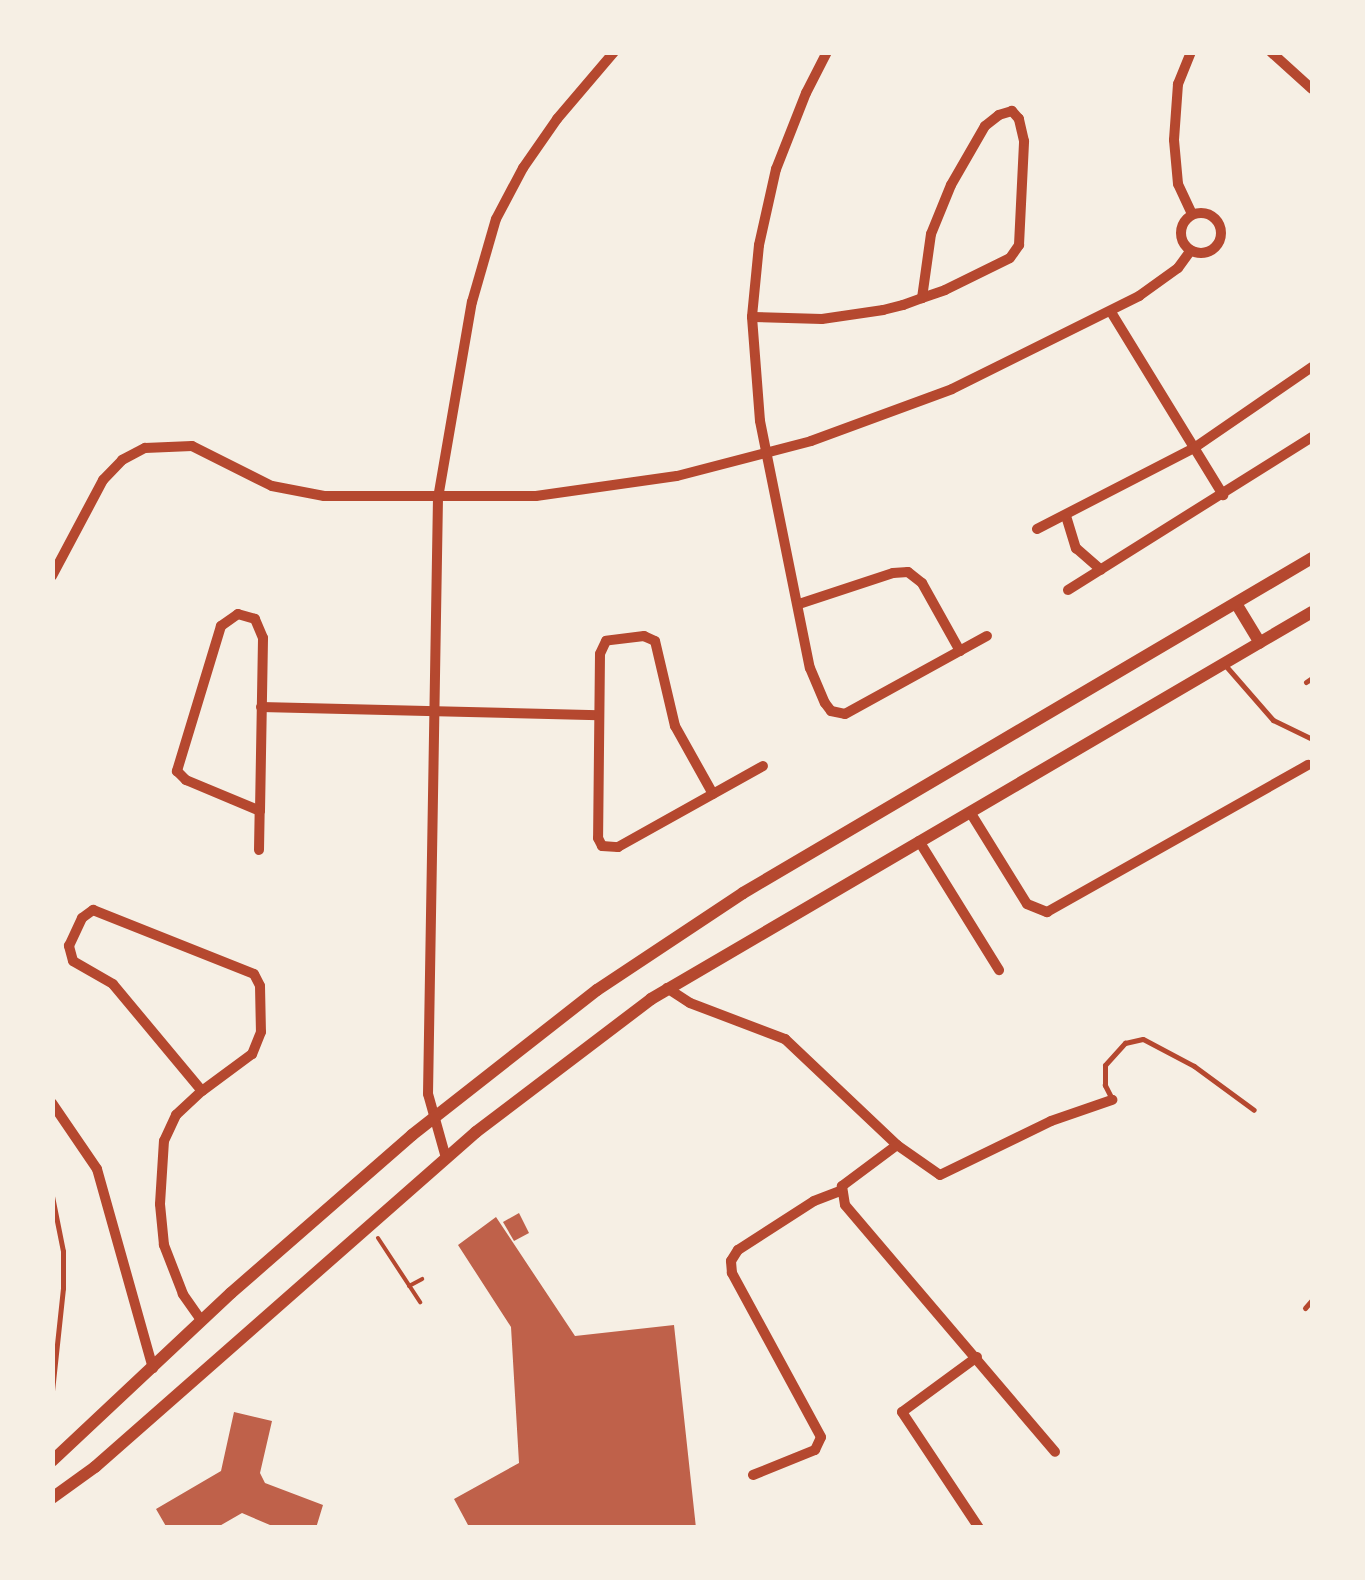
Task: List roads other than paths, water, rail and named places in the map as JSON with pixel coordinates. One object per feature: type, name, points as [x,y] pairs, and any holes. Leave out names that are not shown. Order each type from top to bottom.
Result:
[{"type":"street","points":[[446,1158],[428,1094],[438,498],[472,302],[496,219],[557,118],[614,52]]},
{"type":"street","points":[[827,52],[776,169],[759,244],[752,318],[755,386],[799,604],[798,622],[815,685],[825,704],[839,714],[853,712],[987,636]]},
{"type":"street","points":[[1191,52],[1178,84],[1174,140],[1178,184],[1192,214]]},
{"type":"street","points":[[1271,52],[1312,89]]},
{"type":"street","points":[[752,318],[850,316],[922,298],[1004,263],[1016,252],[1024,140],[1019,119],[1012,111],[985,126],[951,185],[931,234],[922,298]]},
{"type":"street","points":[[1192,214],[1210,214],[1220,224],[1222,236],[1210,251],[1191,250],[1183,241],[1181,229],[1192,214]]},
{"type":"street","points":[[52,576],[103,480],[122,460],[146,448],[192,446],[272,486],[304,494],[438,498],[600,489],[767,454],[952,390],[1111,312],[1166,278],[1191,250]]},
{"type":"street","points":[[1111,312],[1223,495]]},
{"type":"street","points":[[1037,529],[1194,448],[1312,367]]},
{"type":"street","points":[[1068,590],[1312,437]]},
{"type":"street","points":[[1066,516],[1076,548],[1100,570]]},
{"type":"street","points":[[52,1461],[201,1320],[433,1118],[564,1014],[711,913],[1312,558]]},
{"type":"street","points":[[799,604],[893,573],[908,572],[922,583],[960,652]]},
{"type":"street","points":[[1237,605],[1260,643]]},
{"type":"street","points":[[52,1498],[96,1467],[446,1158],[668,988],[1312,612]]},
{"type":"street","points":[[258,850],[260,811],[262,632],[255,619],[234,615],[221,626],[177,771],[186,780],[260,811]]},
{"type":"street","points":[[714,794],[675,726],[652,639],[610,639],[603,645],[600,715],[598,834],[605,848],[618,847],[714,794],[764,766]]},
{"type":"street","points":[[261,707],[600,715]]},
{"type":"street","points":[[970,812],[1027,904],[1046,912],[1308,765]]},
{"type":"street","points":[[919,841],[999,970]]},
{"type":"street","points":[[201,1320],[183,1294],[164,1244],[160,1204],[164,1141],[176,1116],[256,1047],[261,1032],[257,976],[96,910],[89,912],[69,946],[73,960],[113,984],[202,1091]]},
{"type":"street","points":[[668,988],[690,1003],[784,1038],[897,1145],[932,1172],[946,1175],[1050,1121],[1112,1100]]},
{"type":"street","points":[[52,1103],[98,1169],[152,1368]]},
{"type":"street","points":[[752,1475],[815,1450],[821,1437],[732,1273],[730,1261],[738,1250],[814,1201],[842,1190],[848,1180],[897,1145]]},
{"type":"street","points":[[842,1190],[845,1205],[1054,1452]]},
{"type":"street","points":[[977,1357],[902,1412],[979,1528]]},
{"type":"lane","points":[[1224,665],[1273,720],[1312,739]]},
{"type":"lane","points":[[1112,1100],[1105,1085],[1105,1065],[1125,1043],[1143,1040],[1194,1066],[1254,1110]]},
{"type":"lane","points":[[52,1196],[63,1250],[64,1288],[52,1391]]},
{"type":"lane","points":[[1305,1308],[1312,1300]]}]
